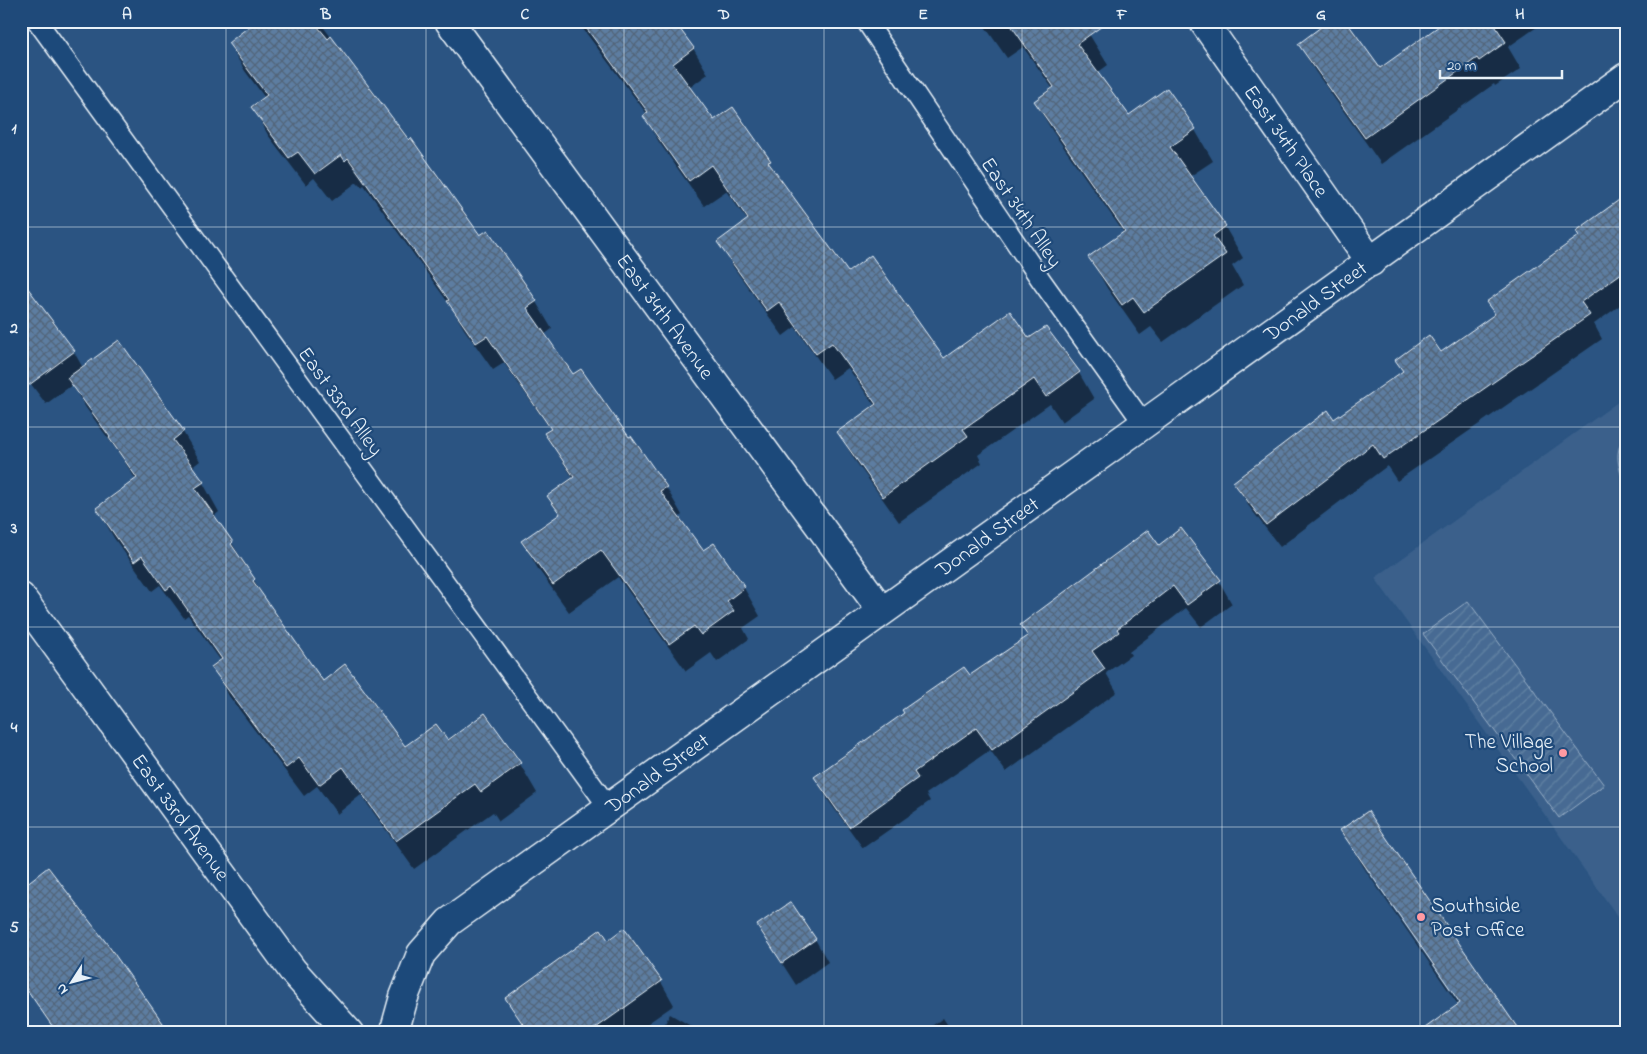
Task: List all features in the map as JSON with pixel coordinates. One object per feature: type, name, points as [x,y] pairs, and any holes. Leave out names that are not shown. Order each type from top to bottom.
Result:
[{"type":"street","name":"East 34th Avenue","points":[[448,21],[882,611]]},
{"type":"street","name":"East 34th Place","points":[[1203,21],[1371,262]]},
{"type":"street","name":"Donald Street","points":[[394,1033],[404,997],[421,954],[449,922],[1371,262],[1626,77]]},
{"type":"street","name":"East 33rd Avenue","points":[[21,597],[293,971],[349,1033]]},
{"type":"lane","name":"East 33rd Alley","points":[[37,21],[609,808]]},
{"type":"lane","name":"East 34th Alley","points":[[866,21],[1040,280],[1144,424]]},
{"type":"shaded area","name":"The Village School","points":[[1626,396],[1626,928],[1375,578]]},
{"type":"shaded area","points":[[1626,434],[1626,487],[1619,466],[1618,453]]},
{"type":"shaded area","points":[[1468,601],[1604,785],[1559,818],[1423,634]]},
{"type":"building","points":[[256,21],[313,21],[328,39],[331,36],[409,140],[411,138],[480,235],[488,230],[537,301],[527,308],[573,374],[581,369],[629,437],[631,436],[667,487],[660,491],[703,550],[714,543],[745,587],[727,601],[734,611],[701,635],[694,626],[669,644],[601,550],[553,585],[521,541],[560,514],[547,496],[574,477],[544,433],[551,429],[487,336],[476,343],[447,301],[449,300],[348,158],[345,161],[341,155],[315,174],[298,152],[289,158],[251,107],[267,95],[228,43]]},
{"type":"building","points":[[581,21],[674,21],[694,48],[673,64],[714,120],[733,107],[771,161],[768,162],[848,272],[871,255],[944,358],[1010,311],[1029,338],[1046,327],[1080,372],[1046,397],[1034,379],[963,429],[968,436],[883,497],[837,432],[876,404],[832,343],[816,354],[779,302],[767,311],[717,242],[748,219],[711,165],[689,181],[643,116],[648,112]]},
{"type":"building","points":[[1008,21],[1109,21],[1077,44],[1129,115],[1167,88],[1196,129],[1170,147],[1226,226],[1213,236],[1226,254],[1144,312],[1133,297],[1122,305],[1088,257],[1125,231],[1034,101],[1054,87]]},
{"type":"building","points":[[1329,21],[1346,21],[1380,68],[1446,21],[1492,21],[1506,42],[1479,61],[1477,58],[1365,138],[1298,44]]},
{"type":"building","points":[[1626,195],[1626,270],[1581,302],[1590,315],[1383,459],[1373,444],[1266,525],[1233,482],[1328,410],[1334,419],[1403,371],[1395,360],[1429,335],[1441,352],[1495,314],[1486,302],[1579,236],[1576,231]]},
{"type":"building","points":[[21,279],[75,351],[21,391]]},
{"type":"building","points":[[119,340],[184,431],[173,440],[204,482],[195,488],[233,542],[231,544],[255,579],[253,581],[323,681],[345,664],[405,746],[436,724],[448,740],[485,713],[521,763],[481,792],[475,784],[396,841],[343,767],[319,785],[299,758],[286,768],[211,667],[222,659],[171,586],[166,590],[142,556],[134,562],[96,508],[137,478],[67,378]]},
{"type":"building","points":[[1181,528],[1221,580],[1187,605],[1173,586],[1117,629],[1119,632],[1092,651],[1105,669],[992,750],[976,728],[914,772],[918,778],[849,827],[814,777],[904,713],[902,710],[964,667],[970,675],[1028,636],[1020,625],[1148,530],[1159,545]]},
{"type":"building","name":"Southside Post Office","points":[[1368,811],[1521,1033],[1418,1033],[1460,1003],[1340,830]]},
{"type":"building","points":[[48,867],[108,945],[170,1033],[57,1033],[21,981],[21,888]]},
{"type":"building","points":[[791,902],[816,939],[782,963],[757,925]]},
{"type":"building","points":[[624,928],[662,981],[589,1033],[529,1033],[505,998],[601,929],[608,940]]},
{"type":"place","name":"The Village School","points":[[1563,753]]},
{"type":"place","name":"Southside Post Office","points":[[1421,917]]}]
